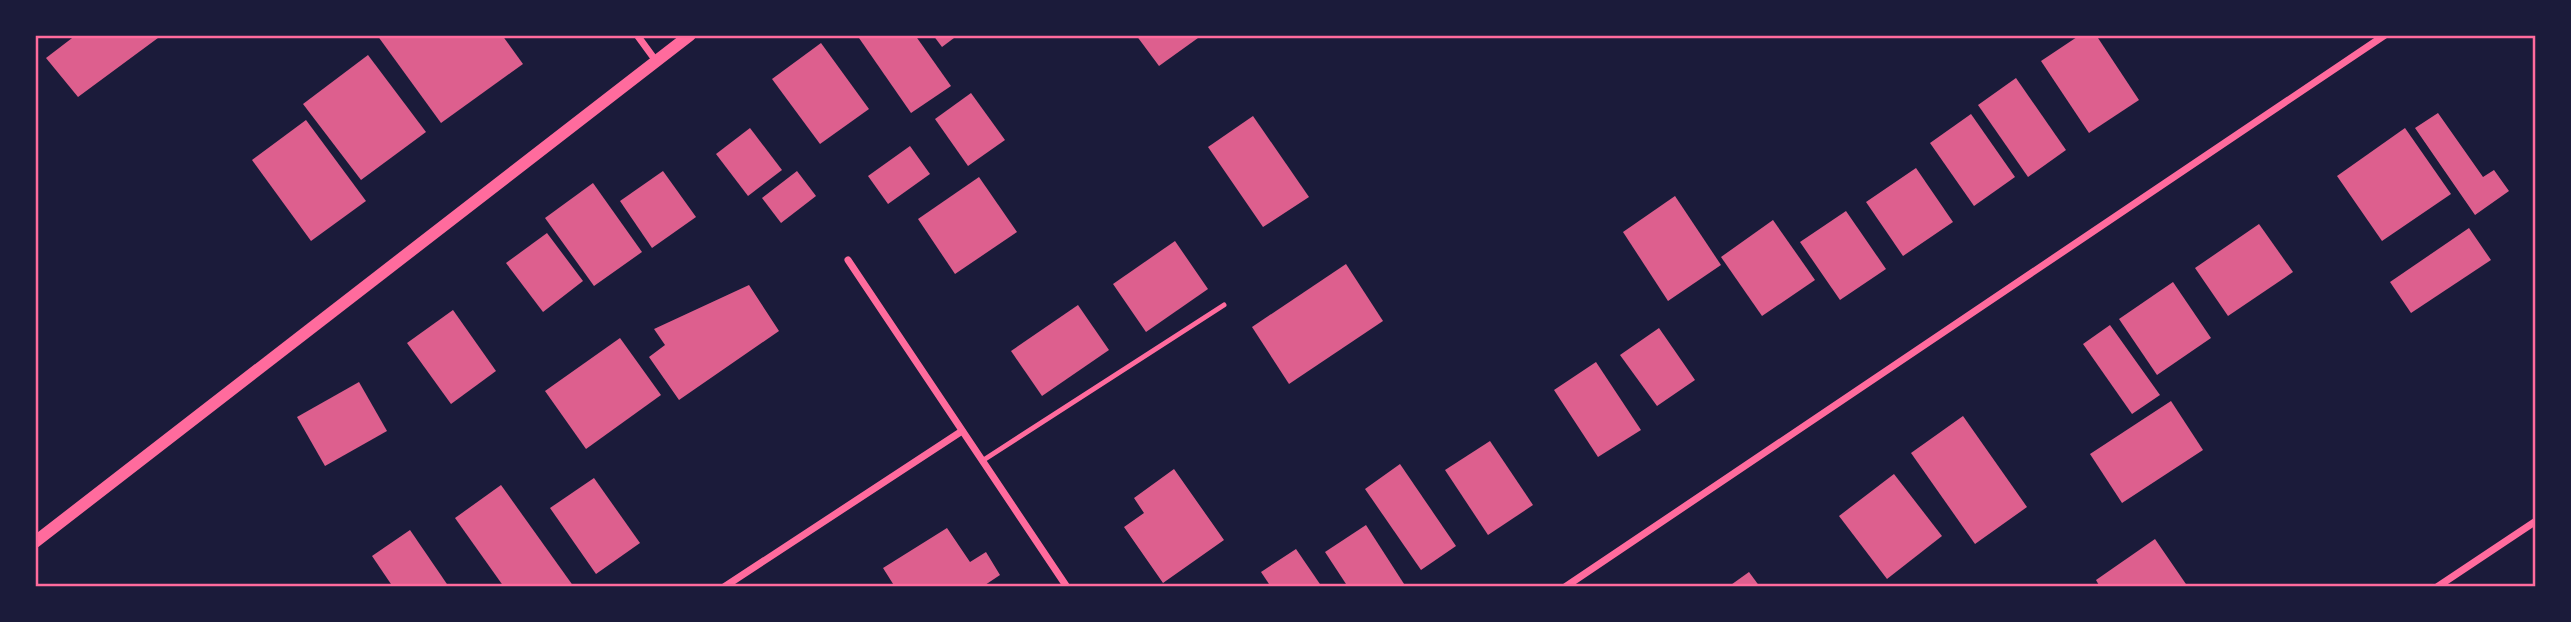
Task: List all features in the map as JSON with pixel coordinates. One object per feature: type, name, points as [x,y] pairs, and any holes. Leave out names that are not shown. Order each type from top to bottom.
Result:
[{"type":"street","points":[[637,35],[656,61]]},
{"type":"street","points":[[35,542],[690,35]]},
{"type":"street","points":[[1565,587],[2385,35]]},
{"type":"street","points":[[848,260],[1067,587]]},
{"type":"street","points":[[724,587],[962,430]]},
{"type":"street","points":[[2437,587],[2536,521]]},
{"type":"lane","points":[[982,461],[1224,305]]},
{"type":"building","points":[[76,35],[162,35],[78,97],[46,58]]},
{"type":"building","points":[[377,35],[502,35],[523,64],[441,123]]},
{"type":"building","points":[[863,35],[915,35],[951,86],[911,113],[859,38]]},
{"type":"building","points":[[933,35],[958,35],[942,47]]},
{"type":"building","points":[[1136,35],[1195,35],[1198,38],[1159,66]]},
{"type":"building","points":[[2080,35],[2096,35],[2139,100],[2089,133],[2041,61]]},
{"type":"building","points":[[821,43],[869,109],[820,144],[772,79]]},
{"type":"building","points":[[368,55],[426,132],[361,180],[303,104]]},
{"type":"building","points":[[2016,78],[2066,150],[2028,177],[1978,105]]},
{"type":"building","points":[[971,93],[1005,140],[968,166],[935,119]]},
{"type":"building","points":[[2438,113],[2483,177],[2494,170],[2509,191],[2475,215],[2415,128]]},
{"type":"building","points":[[1971,114],[2015,177],[1974,206],[1930,143]]},
{"type":"building","points":[[1253,116],[1309,197],[1263,227],[1208,147]]},
{"type":"building","points":[[306,120],[366,201],[311,241],[252,160]]},
{"type":"building","points":[[750,128],[782,170],[748,196],[716,154]]},
{"type":"building","points":[[2405,128],[2451,194],[2382,241],[2337,176]]},
{"type":"building","points":[[910,146],[930,174],[888,204],[868,176]]},
{"type":"building","points":[[1916,168],[1953,222],[1903,256],[1866,202]]},
{"type":"building","points":[[663,171],[696,217],[652,248],[620,201]]},
{"type":"building","points":[[797,171],[816,196],[781,223],[762,198]]},
{"type":"building","points":[[979,177],[1017,232],[955,274],[918,219]]},
{"type":"building","points":[[593,183],[642,252],[594,286],[545,218]]},
{"type":"building","points":[[1675,196],[1721,265],[1668,301],[1623,232]]},
{"type":"building","points":[[1846,211],[1886,269],[1840,300],[1800,242]]},
{"type":"building","points":[[1773,220],[1815,280],[1762,316],[1721,257]]},
{"type":"building","points":[[2259,224],[2293,272],[2228,316],[2195,268]]},
{"type":"building","points":[[2469,228],[2491,260],[2411,313],[2390,282]]},
{"type":"building","points":[[547,233],[583,281],[543,312],[506,263]]},
{"type":"building","points":[[1175,241],[1208,289],[1146,332],[1113,284]]},
{"type":"building","points":[[1346,264],[1383,321],[1289,384],[1252,327]]},
{"type":"building","points":[[2173,282],[2211,338],[2157,375],[2119,319]]},
{"type":"building","points":[[749,285],[779,331],[679,400],[649,357],[665,345],[654,329]]},
{"type":"building","points":[[1078,305],[1109,350],[1042,396],[1011,351]]},
{"type":"building","points":[[453,310],[496,371],[451,404],[407,343]]},
{"type":"building","points":[[2110,325],[2160,395],[2132,414],[2083,344]]},
{"type":"building","points":[[1659,328],[1695,380],[1657,406],[1620,355]]},
{"type":"building","points":[[620,338],[661,395],[586,449],[545,391]]},
{"type":"building","points":[[1596,362],[1641,430],[1598,457],[1554,390]]},
{"type":"building","points":[[359,382],[387,431],[325,466],[297,417]]},
{"type":"building","points":[[2171,401],[2203,450],[2122,503],[2090,454]]},
{"type":"building","points":[[1963,416],[2027,507],[1975,544],[1911,453]]},
{"type":"building","points":[[1490,441],[1533,505],[1488,535],[1445,470]]},
{"type":"building","points":[[1400,464],[1456,546],[1421,570],[1365,489]]},
{"type":"building","points":[[1174,469],[1224,540],[1163,583],[1124,527],[1144,513],[1134,498]]},
{"type":"building","points":[[1894,474],[1942,536],[1887,579],[1839,516]]},
{"type":"building","points":[[594,478],[640,543],[596,574],[550,508]]},
{"type":"building","points":[[501,485],[574,587],[504,587],[455,518]]},
{"type":"building","points":[[1366,525],[1406,587],[1348,587],[1325,552]]},
{"type":"building","points":[[947,528],[970,562],[986,552],[1000,575],[982,587],[895,587],[883,568]]},
{"type":"building","points":[[410,530],[449,587],[393,587],[372,556]]},
{"type":"building","points":[[2155,539],[2188,587],[2100,587],[2096,580]]},
{"type":"building","points":[[1296,549],[1322,587],[1271,587],[1261,572]]},
{"type":"building","points":[[1749,572],[1760,587],[1728,587]]}]
